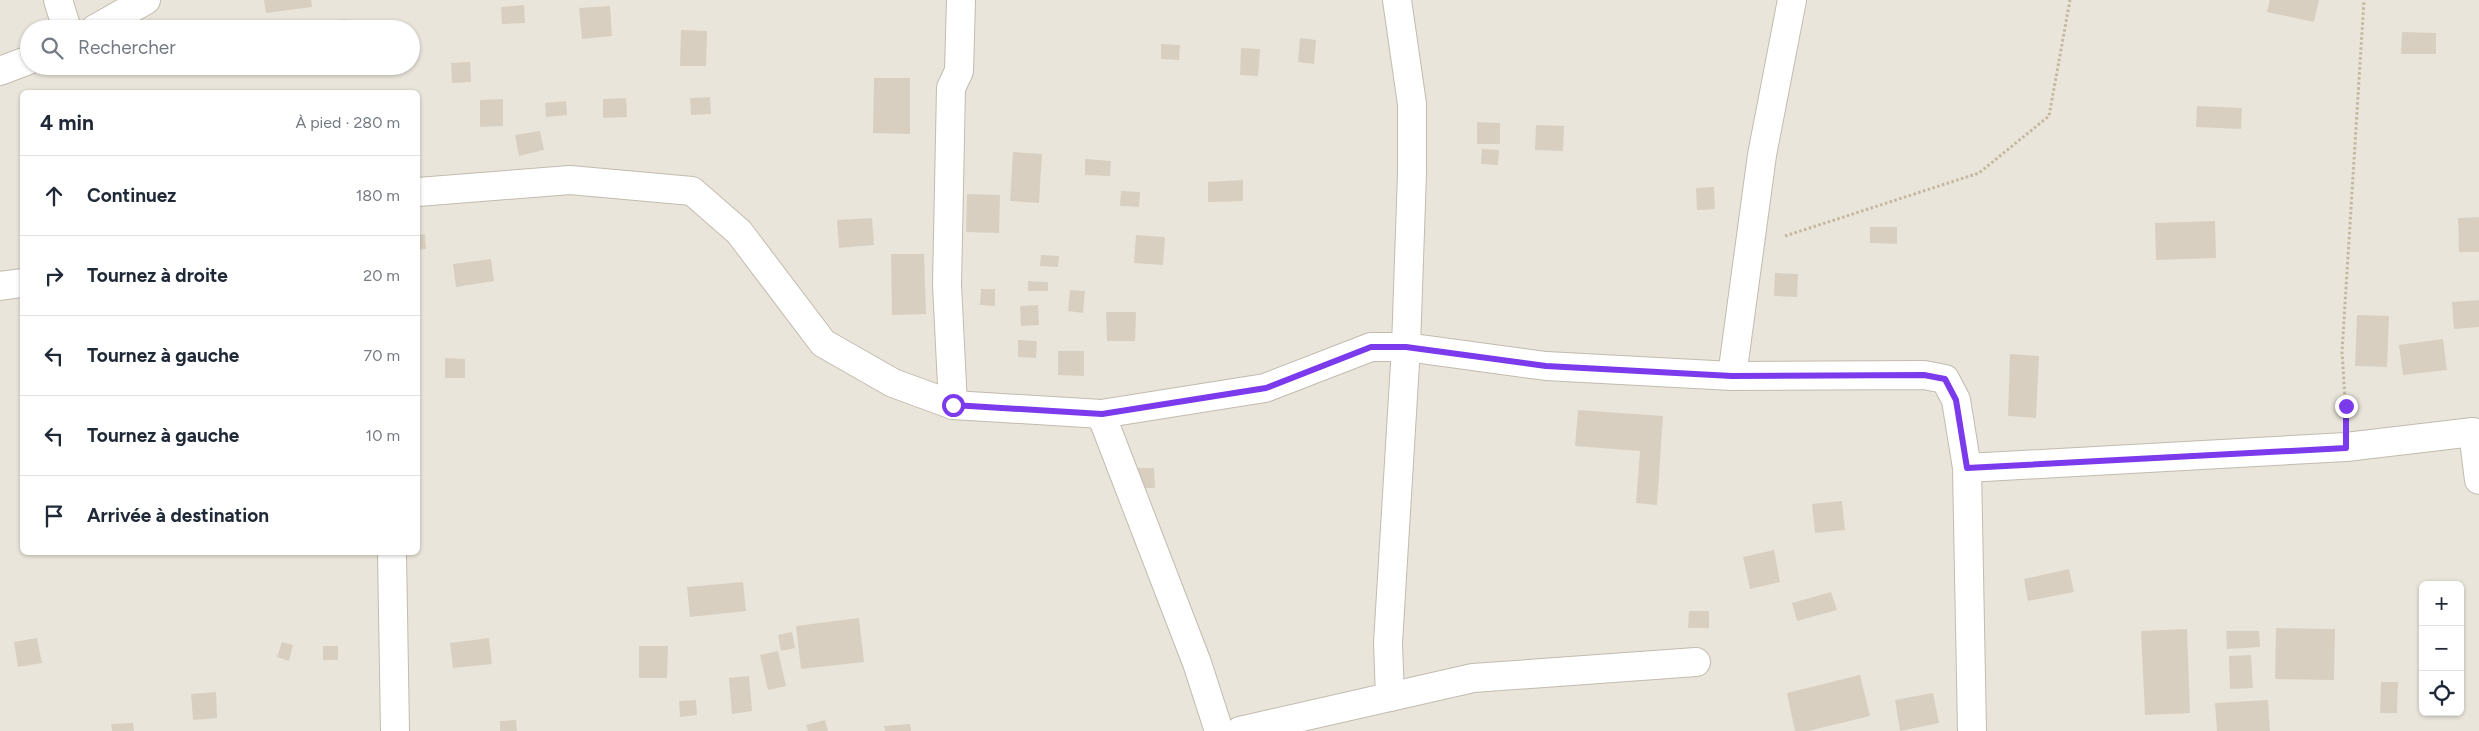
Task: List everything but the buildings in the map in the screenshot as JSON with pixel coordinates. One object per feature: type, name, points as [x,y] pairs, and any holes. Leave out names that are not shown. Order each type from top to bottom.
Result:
[{"type":"street","points":[[58,0],[64,20]]},
{"type":"street","points":[[111,20],[146,0]]},
{"type":"street","points":[[953,405],[947,285],[951,88],[959,71],[961,0]]},
{"type":"street","points":[[1390,697],[1388,643],[1406,347],[1412,173],[1412,104],[1397,0]]},
{"type":"street","points":[[1732,376],[1762,155],[1792,0]]},
{"type":"street","points":[[0,71],[20,63]]},
{"type":"street","points":[[420,192],[570,180],[692,191],[739,232],[823,343],[893,383],[953,405],[1102,414],[1266,388],[1371,347],[1406,347],[1546,366],[1732,376],[1924,375],[1945,379],[1956,400],[1967,468],[1972,731]]},
{"type":"street","points":[[0,286],[20,283]]},
{"type":"street","points":[[1102,414],[1197,663],[1219,731]]},
{"type":"street","points":[[1967,468],[2346,448],[2473,432],[2479,480]]},
{"type":"street","points":[[392,555],[395,731]]},
{"type":"street","points":[[1240,731],[1473,678],[1696,662]]},
{"type":"path","points":[[1749,248],[1979,173],[2049,116],[2070,0]]},
{"type":"path","points":[[2346,448],[2342,352],[2364,0]]},
{"type":"shaded area","points":[[0,0],[2479,0],[2479,731],[0,731]]},
{"type":"route","points":[[953,405],[1102,414],[1266,388],[1371,347],[1406,347],[1546,366],[1732,376],[1924,375],[1945,379],[1956,400],[1967,468],[2346,448],[2346,406]]}]
